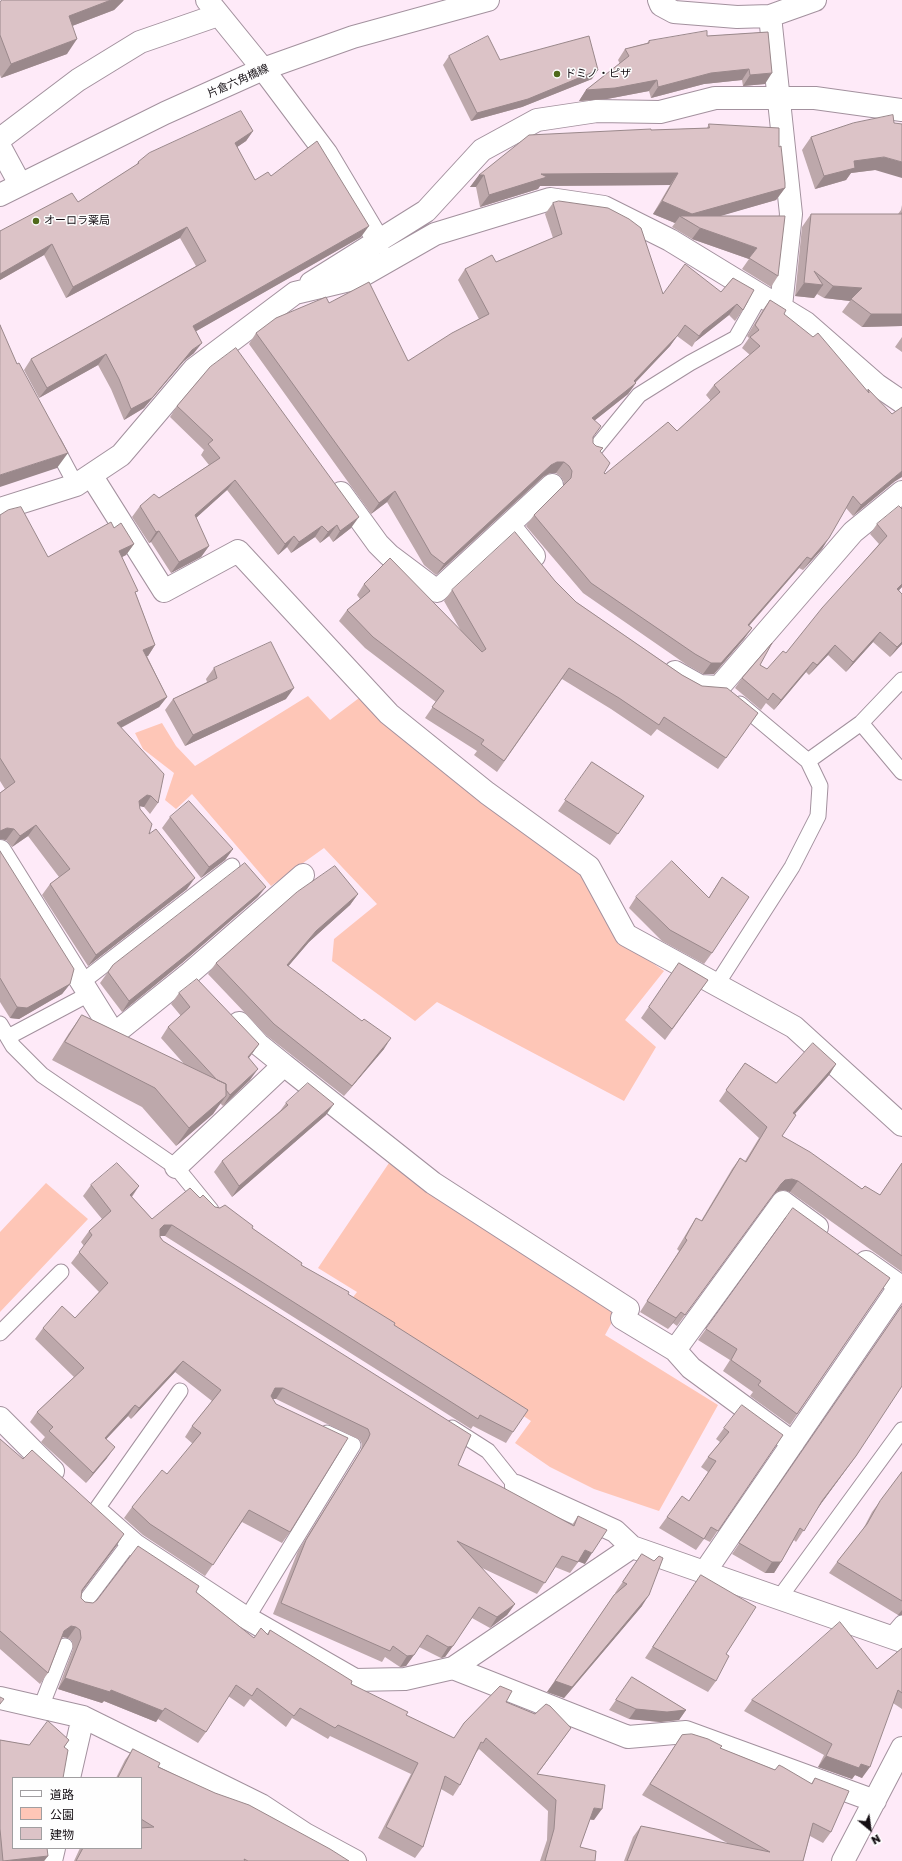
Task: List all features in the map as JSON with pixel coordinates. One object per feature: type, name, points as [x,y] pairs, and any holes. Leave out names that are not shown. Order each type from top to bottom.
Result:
[{"type":"street","name":"片倉六角橋線","points":[[0,195],[165,114],[263,69],[353,37],[488,0]]},
{"type":"street","points":[[659,0],[661,5],[674,12],[737,17],[770,16],[814,0]]},
{"type":"street","points":[[0,139],[78,80],[140,42],[212,7],[263,69],[326,153],[379,242]]},
{"type":"street","points":[[770,16],[791,214],[781,306]]},
{"type":"street","points":[[0,509],[84,480],[121,455],[194,369],[237,349],[295,293],[379,242],[426,211],[482,150],[537,120],[597,111],[660,112],[715,98],[815,98],[902,110]]},
{"type":"street","points":[[0,147],[20,184]]},
{"type":"street","points":[[295,293],[358,278],[435,234],[550,199],[604,207],[670,240],[781,306],[806,323],[877,385],[902,402]]},
{"type":"street","points":[[328,475],[378,544],[389,555],[438,591],[552,485]]},
{"type":"street","points":[[84,480],[164,592],[238,551],[389,714],[487,793],[589,867],[626,934],[794,1027],[902,1125]]},
{"type":"street","points":[[656,659],[700,686],[718,687],[854,532],[902,492]]},
{"type":"street","points":[[509,525],[547,572]]},
{"type":"street","points":[[0,851],[114,1034],[190,973],[303,875]]},
{"type":"street","points":[[190,973],[206,989]]},
{"type":"street","points":[[227,1011],[258,1044],[433,1183],[628,1309],[622,1318],[675,1350],[690,1368],[793,1443]]},
{"type":"street","points":[[176,1167],[284,1065]]},
{"type":"street","points":[[675,1350],[783,1202],[833,1238]]},
{"type":"street","points":[[704,1573],[900,1286],[851,1251]]},
{"type":"street","points":[[0,1418],[39,1458],[131,1541],[247,1618],[355,1680],[405,1679],[453,1668],[632,1547]]},
{"type":"street","points":[[516,1486],[615,1531],[632,1547],[704,1573],[898,1634]]},
{"type":"street","points":[[453,1668],[628,1737],[686,1732],[875,1800]]},
{"type":"street","points":[[0,1698],[82,1717],[261,1805],[305,1834],[355,1861]]},
{"type":"street","points":[[69,1777],[82,1717]]},
{"type":"street","points":[[843,1861],[902,1748]]},
{"type":"street","points":[[51,1861],[54,1849]]},
{"type":"lane","points":[[594,450],[639,395],[690,363],[736,338],[761,294]]},
{"type":"lane","points":[[47,431],[84,480]]},
{"type":"lane","points":[[808,761],[861,723],[902,680]]},
{"type":"lane","points":[[716,984],[792,867],[818,816],[820,786],[808,761],[778,734],[718,687]]},
{"type":"lane","points":[[861,723],[902,772]]},
{"type":"lane","points":[[8,1037],[85,988],[195,885],[232,866]]},
{"type":"lane","points":[[0,1024],[13,1046],[42,1075],[176,1167],[211,1210]]},
{"type":"lane","points":[[0,1333],[61,1272]]},
{"type":"lane","points":[[96,1510],[180,1391]]},
{"type":"lane","points":[[441,1422],[488,1451],[516,1486]]},
{"type":"lane","points":[[247,1618],[353,1445],[313,1426]]},
{"type":"lane","points":[[780,1597],[902,1430]]},
{"type":"lane","points":[[82,1606],[131,1541]]},
{"type":"lane","points":[[41,1707],[64,1646]]},
{"type":"green space","points":[[363,695],[585,873],[621,941],[664,971],[625,1020],[656,1047],[624,1101],[437,1002],[415,1021],[332,961],[334,939],[377,904],[324,848],[271,886],[192,794],[176,809],[165,800],[174,773],[143,749],[135,733],[162,723],[176,746],[195,766],[308,696],[330,720]]},
{"type":"green space","points":[[389,1163],[617,1313],[605,1335],[718,1405],[659,1511],[594,1489],[550,1467],[515,1443],[531,1421],[350,1301],[357,1292],[318,1268]]},
{"type":"green space","points":[[46,1183],[88,1219],[0,1312],[0,1232]]},
{"type":"building","points":[[3,0],[111,0],[69,16],[77,39],[11,64],[0,35],[0,2]]},
{"type":"building","points":[[707,31],[707,36],[768,32],[772,73],[750,75],[749,69],[711,73],[658,87],[657,80],[615,88],[586,90],[629,56],[625,49],[649,43],[649,41]]},
{"type":"building","points":[[488,36],[500,60],[589,36],[598,70],[528,99],[477,113],[449,56]]},
{"type":"building","points":[[241,111],[253,131],[235,143],[255,180],[268,172],[271,176],[317,141],[369,226],[193,326],[202,343],[192,350],[152,398],[131,409],[119,379],[106,354],[47,388],[31,359],[206,261],[187,227],[73,287],[52,244],[0,274],[0,231],[72,193],[78,202],[139,163],[138,162],[149,153]]},
{"type":"building","points":[[893,115],[894,123],[902,124],[902,162],[884,157],[854,161],[855,168],[824,176],[811,137],[853,123]]},
{"type":"building","points":[[709,124],[779,128],[779,147],[781,146],[785,188],[692,214],[662,201],[678,173],[541,174],[547,177],[489,195],[484,175],[479,175],[529,135],[651,129],[709,128]]},
{"type":"building","points":[[559,201],[608,208],[629,219],[641,228],[663,294],[685,264],[721,292],[733,278],[754,290],[743,310],[737,304],[703,331],[699,336],[685,325],[678,335],[634,381],[636,383],[592,418],[601,426],[593,437],[593,443],[596,446],[603,448],[600,451],[610,463],[604,473],[605,474],[668,422],[677,431],[720,392],[714,385],[760,346],[750,337],[759,330],[755,325],[770,300],[786,310],[784,314],[813,337],[818,333],[869,393],[868,389],[892,414],[902,407],[902,471],[861,505],[853,496],[829,538],[811,559],[807,557],[748,625],[752,628],[721,663],[711,663],[695,654],[591,583],[534,515],[571,478],[572,471],[564,462],[557,462],[551,465],[444,564],[431,554],[395,491],[379,503],[256,333],[276,318],[326,297],[329,303],[369,282],[408,361],[452,333],[489,314],[465,269],[492,255],[496,262],[562,234],[553,203]]},
{"type":"building","points":[[811,214],[902,214],[902,314],[871,314],[851,299],[862,288],[833,286],[814,271],[823,285],[804,283]]},
{"type":"building","points":[[680,216],[785,216],[778,276],[749,258],[757,248],[700,228]]},
{"type":"building","points":[[0,325],[17,364],[19,363],[68,453],[0,475]]},
{"type":"building","points":[[236,348],[359,517],[340,531],[337,525],[328,532],[322,526],[299,542],[294,536],[285,544],[235,480],[195,515],[209,546],[179,562],[159,531],[156,532],[140,506],[154,494],[159,498],[220,458],[208,444],[213,440],[177,406],[210,367]]},
{"type":"building","points":[[899,506],[902,509],[902,584],[897,589],[902,594],[902,642],[897,647],[880,632],[853,662],[835,645],[817,665],[813,662],[781,700],[773,693],[768,700],[742,678],[772,643],[760,665],[767,669],[783,651],[786,653],[822,608],[887,536],[877,524]]},
{"type":"building","points":[[21,507],[48,557],[111,522],[114,528],[121,523],[134,544],[119,551],[138,591],[135,592],[155,645],[143,650],[167,697],[117,723],[164,774],[158,803],[151,796],[147,795],[139,801],[140,809],[152,824],[149,834],[156,829],[195,878],[96,955],[50,884],[70,869],[36,825],[20,836],[14,829],[7,828],[0,831],[0,793],[15,782],[0,758],[0,515],[8,510]]},
{"type":"building","points":[[515,532],[555,581],[576,602],[682,675],[702,686],[727,688],[758,713],[726,758],[664,717],[659,725],[619,698],[569,668],[504,761],[481,744],[484,740],[432,707],[444,691],[373,637],[347,610],[370,591],[364,584],[390,558],[482,652],[486,649],[452,590]]},
{"type":"building","points":[[271,642],[294,688],[193,735],[173,699],[217,678],[214,668]]},
{"type":"building","points":[[592,762],[644,796],[618,834],[565,800]]},
{"type":"building","points":[[189,801],[233,849],[209,867],[170,817]]},
{"type":"building","points":[[0,851],[74,969],[70,984],[27,1008],[17,1007],[0,978]]},
{"type":"building","points":[[672,861],[709,898],[722,877],[749,897],[712,953],[670,930],[636,897]]},
{"type":"building","points":[[245,863],[266,887],[190,952],[129,1001],[108,972],[113,965]]},
{"type":"building","points":[[335,866],[358,894],[316,931],[287,965],[362,1021],[364,1019],[391,1038],[352,1086],[274,1024],[216,963],[297,892]]},
{"type":"building","points":[[679,963],[708,980],[672,1029],[649,1007]]},
{"type":"building","points":[[197,979],[259,1044],[248,1057],[258,1069],[230,1095],[226,1090],[226,1084],[217,1080],[168,1027],[190,1007],[179,993]]},
{"type":"building","points":[[82,1015],[226,1084],[226,1096],[189,1128],[155,1088],[65,1042]]},
{"type":"building","points":[[813,1043],[836,1064],[793,1113],[796,1115],[782,1136],[810,1152],[862,1189],[865,1186],[880,1195],[902,1163],[902,1256],[798,1181],[792,1179],[785,1180],[685,1315],[681,1312],[676,1318],[647,1301],[687,1240],[685,1238],[696,1218],[702,1221],[740,1158],[746,1162],[767,1127],[726,1090],[745,1063],[776,1083]]},
{"type":"building","points":[[308,1083],[334,1104],[239,1186],[222,1161],[288,1105],[286,1103]]},
{"type":"building","points":[[117,1163],[139,1186],[130,1195],[152,1219],[190,1188],[200,1198],[203,1195],[215,1207],[220,1208],[225,1205],[253,1226],[252,1228],[302,1263],[301,1265],[349,1292],[348,1294],[395,1323],[394,1325],[528,1410],[513,1432],[480,1415],[478,1419],[172,1225],[164,1225],[160,1229],[160,1237],[163,1241],[471,1435],[458,1465],[574,1526],[578,1516],[607,1530],[592,1553],[585,1550],[578,1562],[562,1556],[545,1583],[457,1541],[515,1604],[497,1617],[479,1607],[453,1646],[448,1647],[427,1635],[414,1655],[407,1656],[393,1646],[390,1651],[281,1603],[306,1540],[370,1434],[368,1429],[283,1388],[275,1388],[271,1396],[276,1404],[348,1438],[290,1532],[249,1510],[213,1565],[150,1524],[132,1507],[162,1470],[167,1474],[201,1433],[192,1426],[221,1390],[183,1361],[139,1408],[135,1405],[105,1438],[115,1447],[93,1473],[49,1431],[53,1427],[37,1412],[84,1368],[43,1328],[62,1306],[75,1318],[108,1283],[79,1252],[92,1235],[89,1231],[111,1211],[91,1185]]},
{"type":"building","points":[[793,1208],[890,1278],[797,1414],[758,1385],[761,1381],[731,1360],[737,1349],[706,1329]]},
{"type":"building","points":[[902,1306],[902,1386],[856,1456],[822,1501],[804,1531],[800,1528],[781,1562],[772,1562],[739,1543]]},
{"type":"building","points":[[742,1405],[783,1435],[718,1531],[711,1527],[704,1539],[667,1517],[682,1496],[689,1501],[716,1461],[708,1457],[729,1432],[724,1428]]},
{"type":"building","points":[[0,1439],[23,1459],[32,1450],[124,1534],[82,1590],[81,1598],[85,1602],[93,1603],[97,1600],[138,1546],[199,1586],[196,1592],[254,1638],[261,1628],[268,1635],[270,1630],[352,1681],[351,1684],[408,1712],[406,1715],[454,1738],[464,1723],[500,1686],[512,1691],[506,1702],[535,1714],[546,1704],[550,1706],[571,1728],[537,1774],[605,1785],[602,1809],[594,1808],[580,1847],[596,1851],[595,1861],[545,1861],[554,1829],[556,1800],[486,1738],[483,1743],[481,1742],[460,1785],[445,1776],[423,1847],[386,1827],[418,1763],[338,1725],[335,1728],[300,1708],[294,1716],[257,1688],[252,1696],[236,1685],[206,1732],[165,1708],[163,1711],[111,1690],[110,1692],[65,1678],[81,1638],[80,1630],[71,1626],[64,1631],[48,1673],[0,1631]]},
{"type":"building","points":[[902,1472],[902,1601],[837,1562],[867,1524],[880,1501]]},
{"type":"building","points":[[642,1554],[654,1561],[659,1556],[663,1558],[649,1595],[572,1687],[555,1681],[614,1595],[627,1584],[623,1582]]},
{"type":"building","points":[[701,1575],[756,1607],[726,1654],[729,1656],[716,1681],[653,1647]]},
{"type":"building","points":[[840,1622],[877,1669],[902,1648],[902,1693],[898,1690],[870,1767],[861,1764],[859,1768],[826,1756],[832,1744],[752,1700]]},
{"type":"building","points":[[632,1677],[686,1710],[667,1712],[636,1709],[616,1700]]},
{"type":"building","points":[[0,1697],[4,1699],[0,1704]]},
{"type":"building","points":[[48,1721],[69,1740],[64,1747],[68,1750],[63,1777],[12,1777],[12,1849],[47,1849],[48,1856],[3,1861],[0,1829],[0,1740],[29,1745]]},
{"type":"building","points":[[692,1734],[708,1739],[722,1746],[720,1748],[775,1770],[779,1765],[812,1784],[815,1778],[849,1791],[831,1832],[813,1823],[803,1861],[627,1861],[641,1826],[770,1852],[650,1784],[682,1735]]},
{"type":"building","points":[[133,1749],[160,1763],[158,1767],[215,1793],[249,1805],[349,1861],[248,1861],[244,1859],[245,1861],[76,1861],[82,1849],[142,1849],[142,1828],[154,1827],[142,1820],[142,1777],[119,1777]]},
{"type":"place","name":"ドミノ・ピザ","points":[[557,74]]},
{"type":"place","name":"オーロラ薬局","points":[[36,221]]}]
